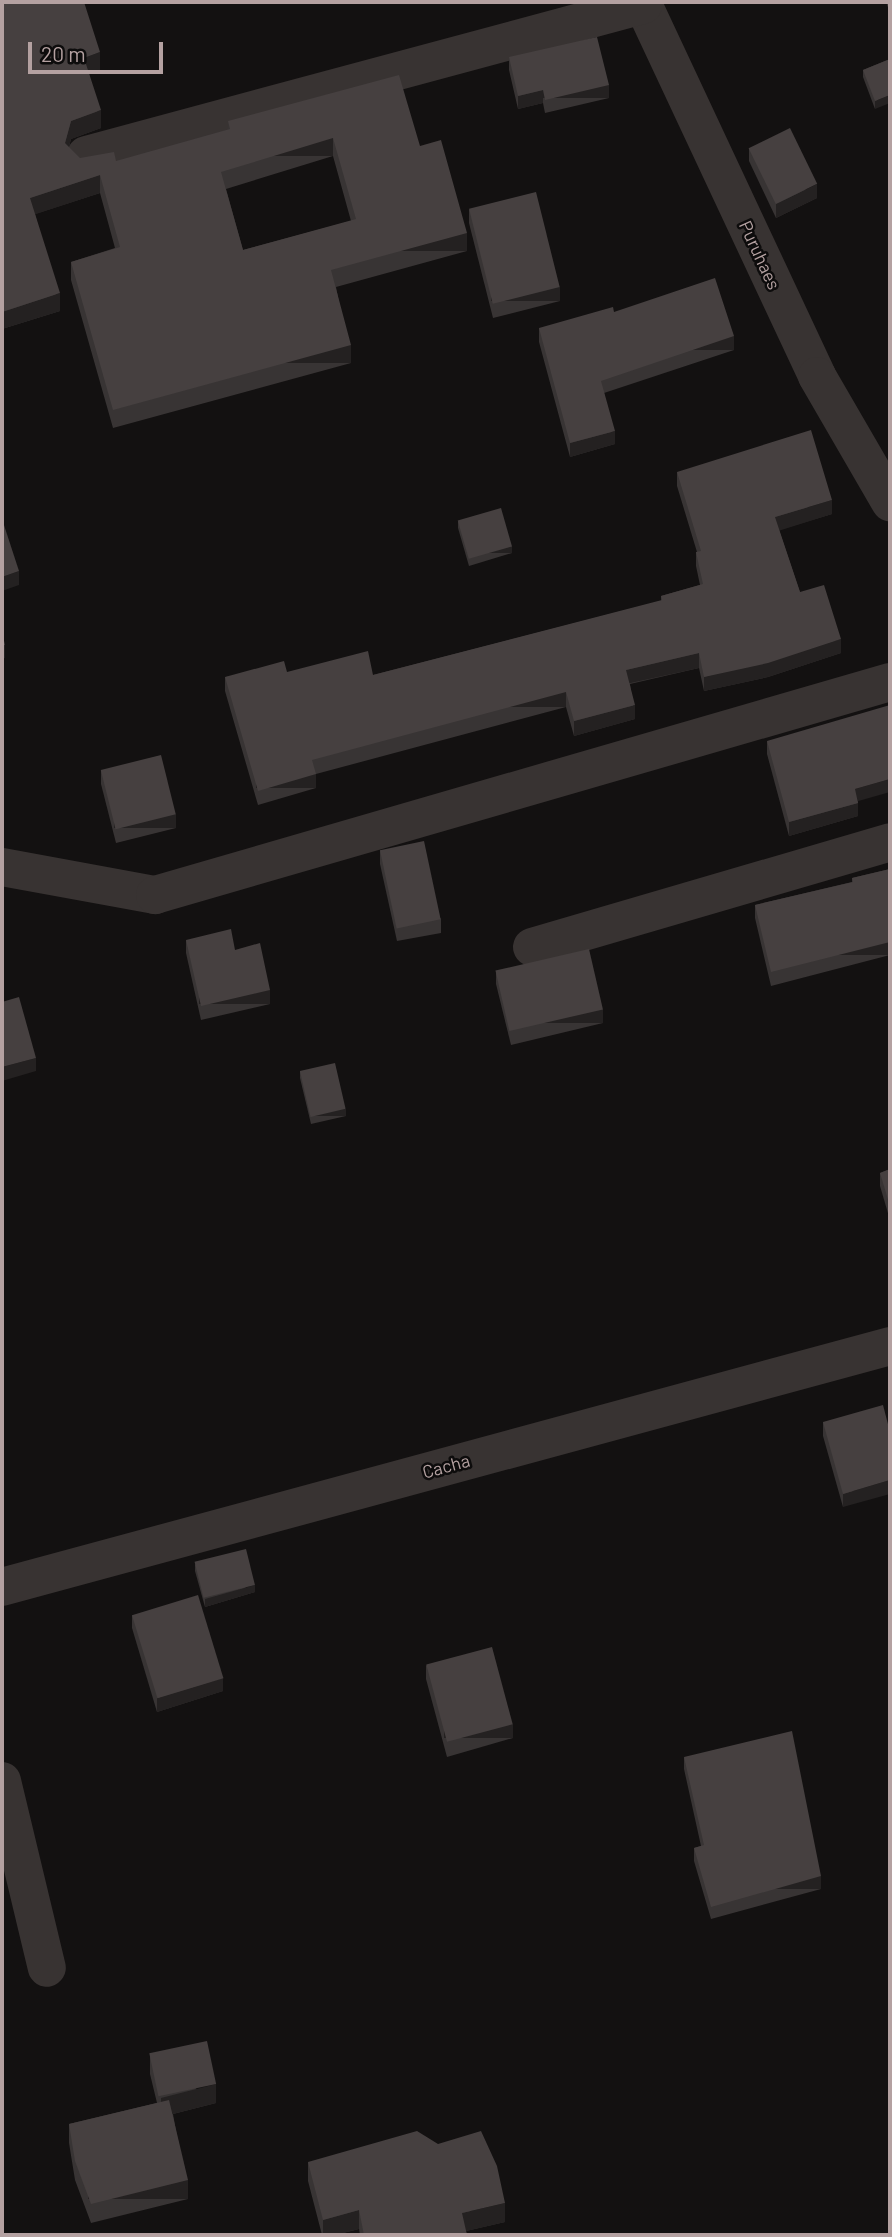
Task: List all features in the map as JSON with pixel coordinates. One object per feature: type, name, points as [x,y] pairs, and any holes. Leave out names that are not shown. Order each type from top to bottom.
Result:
[{"type":"street","points":[[86,155],[643,3]]},
{"type":"street","name":"Puruhaes","points":[[643,3],[817,376],[890,502]]},
{"type":"street","points":[[2,867],[155,894],[890,682]]},
{"type":"street","points":[[532,947],[890,842]]},
{"type":"street","name":"Cacha","points":[[2,1587],[890,1346]]},
{"type":"street","points":[[2,1781],[47,1968]]},
{"type":"building","points":[[2,2],[84,2],[100,52],[84,58],[101,110],[71,121],[65,143],[80,158],[114,152],[116,161],[230,129],[228,121],[399,75],[420,146],[441,140],[467,233],[331,270],[351,345],[113,410],[71,262],[120,247],[100,175],[30,198],[60,293],[2,312]],"holes":[[[333,138],[356,219],[243,250],[221,172]]]},
{"type":"building","points":[[597,37],[609,85],[545,100],[543,90],[518,96],[509,57]]},
{"type":"building","points":[[890,59],[890,95],[875,101],[863,70]]},
{"type":"building","points":[[790,128],[817,184],[776,204],[749,148]]},
{"type":"building","points":[[536,192],[560,287],[493,304],[469,209]]},
{"type":"building","points":[[715,278],[734,336],[601,381],[615,431],[570,443],[539,328],[613,307],[614,312]]},
{"type":"building","points":[[811,430],[832,500],[775,517],[800,592],[824,585],[841,639],[768,663],[704,677],[699,653],[626,670],[635,705],[574,721],[566,692],[312,760],[316,774],[258,791],[225,677],[284,661],[287,672],[368,651],[373,675],[662,600],[661,596],[703,584],[696,552],[701,551],[677,472]]},
{"type":"building","points":[[501,508],[512,546],[469,559],[458,520]]},
{"type":"building","points":[[2,519],[19,571],[2,577]]},
{"type":"building","points":[[890,705],[890,779],[855,789],[858,803],[789,822],[767,741]]},
{"type":"building","points":[[161,755],[176,814],[116,829],[101,770]]},
{"type":"building","points":[[424,841],[441,919],[397,929],[380,850]]},
{"type":"building","points":[[890,869],[890,942],[771,972],[755,905],[853,882],[852,878]]},
{"type":"building","points":[[231,929],[235,950],[260,943],[270,990],[201,1006],[186,940]]},
{"type":"building","points":[[589,949],[603,1009],[509,1031],[495,971]]},
{"type":"building","points":[[19,997],[36,1058],[2,1067],[2,1002]]},
{"type":"building","points":[[335,1063],[346,1109],[310,1117],[300,1071]]},
{"type":"building","points":[[890,1169],[890,1206],[880,1173]]},
{"type":"building","points":[[883,1405],[890,1432],[890,1480],[843,1494],[823,1422]]},
{"type":"building","points":[[246,1549],[255,1585],[204,1598],[195,1562]]},
{"type":"building","points":[[198,1595],[223,1678],[157,1698],[132,1615]]},
{"type":"building","points":[[492,1647],[513,1724],[447,1742],[426,1665]]},
{"type":"building","points":[[792,1731],[821,1876],[711,1907],[694,1848],[704,1845],[684,1757]]},
{"type":"building","points":[[207,2041],[216,2084],[158,2096],[149,2053]]},
{"type":"building","points":[[169,2100],[188,2180],[91,2204],[75,2161],[69,2124]]},
{"type":"building","points":[[417,2131],[438,2144],[481,2131],[497,2166],[505,2203],[462,2213],[467,2235],[364,2235],[359,2210],[323,2220],[308,2162]]}]
